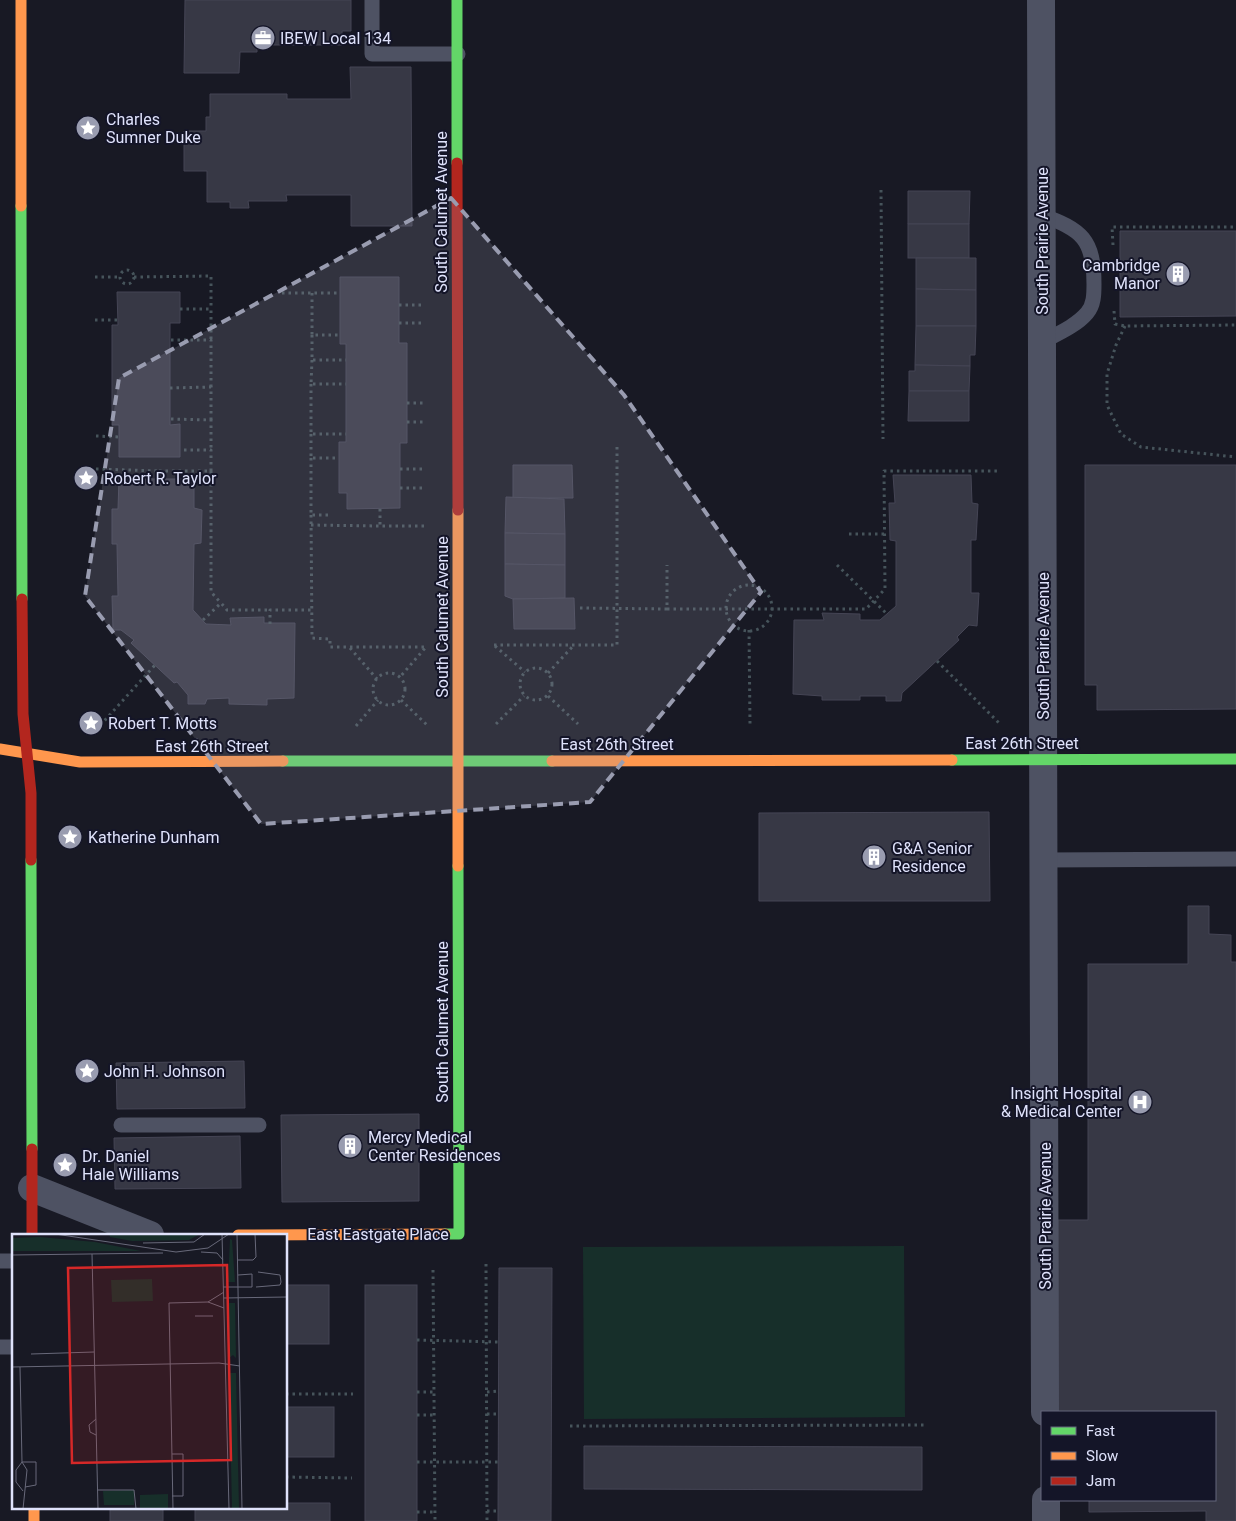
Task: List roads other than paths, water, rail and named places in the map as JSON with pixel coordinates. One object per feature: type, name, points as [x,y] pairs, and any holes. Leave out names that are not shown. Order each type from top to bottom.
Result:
[{"type":"main road","points":[[21,0],[22,664],[23,714],[31,793],[32,1234]]},
{"type":"main road","name":"South Calumet Avenue","points":[[458,0],[459,1234]]},
{"type":"main road","name":"East 26th Street","points":[[0,749],[80,762],[1236,759]]},
{"type":"main road","name":"East Eastgate Place","points":[[288,1235],[459,1234]]},
{"type":"main road","points":[[34,1508],[34,1521]]},
{"type":"street","name":"South Prairie Avenue","points":[[1041,0],[1045,1411]]},
{"type":"street","points":[[32,1188],[147,1234]]},
{"type":"street","points":[[1046,1501],[1046,1521]]},
{"type":"lane","points":[[372,0],[372,54],[458,54]]},
{"type":"lane","points":[[1042,215],[1060,221],[1088,243],[1094,264],[1094,293],[1093,304],[1088,312],[1076,323],[1042,342]]},
{"type":"lane","points":[[1044,860],[1236,859]]},
{"type":"lane","points":[[121,1125],[259,1125]]},
{"type":"place","name":"IBEW Local 134","points":[[263,38]]},
{"type":"place","name":"Charles Sumner Duke","points":[[88,128]]},
{"type":"place","name":"Cambridge Manor","points":[[1178,274]]},
{"type":"place","name":"Robert R. Taylor","points":[[86,478]]},
{"type":"place","name":"Robert T. Motts","points":[[91,723]]},
{"type":"place","name":"Katherine Dunham","points":[[70,837]]},
{"type":"place","name":"G&A Senior Residence","points":[[874,857]]},
{"type":"place","name":"John H. Johnson","points":[[87,1071]]},
{"type":"place","name":"Insight Hospital & Medical Center","points":[[1140,1102]]},
{"type":"place","name":"Mercy Medical Center Residences","points":[[350,1146]]},
{"type":"place","name":"Dr. Daniel Hale Williams","points":[[65,1165]]}]
